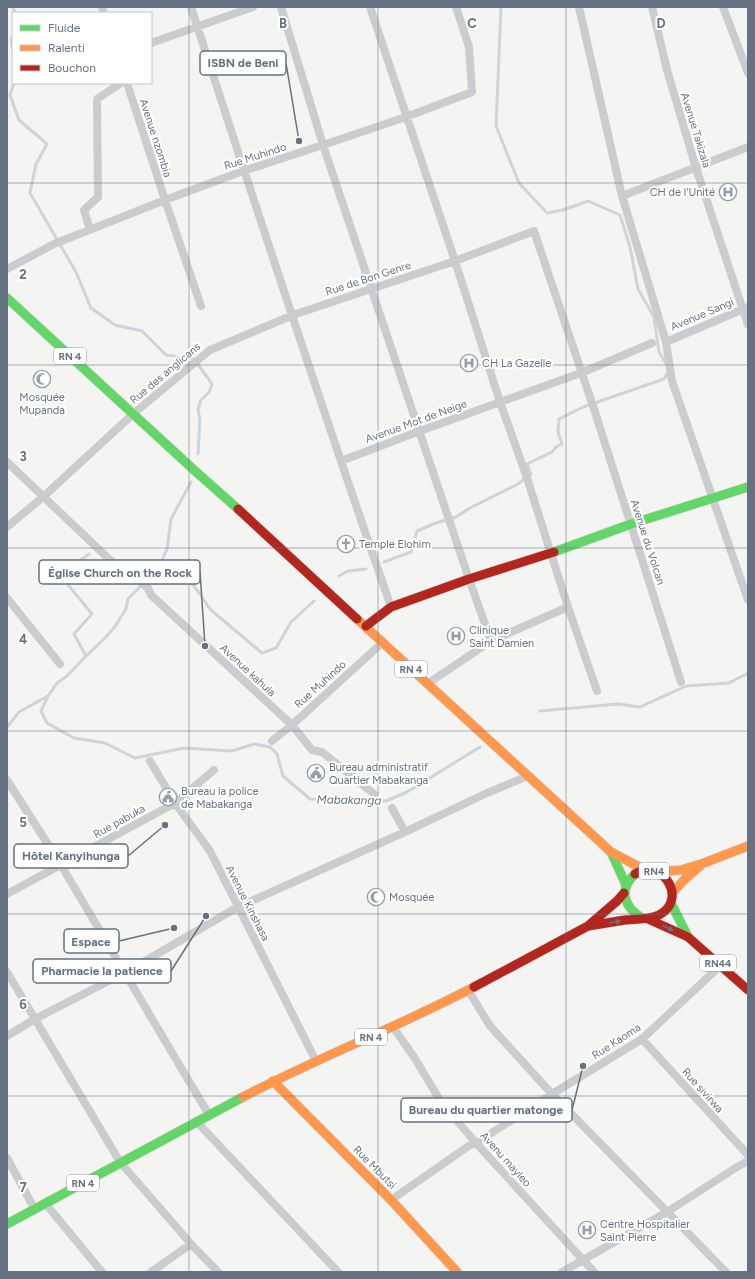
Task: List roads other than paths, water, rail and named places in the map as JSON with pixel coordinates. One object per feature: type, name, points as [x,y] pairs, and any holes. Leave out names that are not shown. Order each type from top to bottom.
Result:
[{"type":"main road","name":"RN 4","points":[[7,298],[612,852],[625,889],[617,901],[588,926],[468,990],[394,1027],[273,1081],[34,1208],[7,1224]]},
{"type":"main road","points":[[366,626],[391,607],[469,579],[551,553],[631,524],[748,486]]},
{"type":"main road","points":[[657,872],[681,870],[748,846]]},
{"type":"main road","name":"RN4","points":[[612,852],[644,870],[657,872],[665,877],[670,884],[672,894],[671,903]]},
{"type":"main road","points":[[672,894],[686,878],[704,863]]},
{"type":"main road","name":"RN4","points":[[625,889],[630,878],[636,873],[644,870]]},
{"type":"main road","points":[[625,889],[625,902],[630,910],[637,916],[645,918]]},
{"type":"main road","points":[[588,926],[657,917],[666,912],[671,903]]},
{"type":"main road","name":"RN44","points":[[671,903],[688,937]]},
{"type":"main road","name":"RN44","points":[[645,918],[688,937],[748,990]]},
{"type":"main road","name":"Rue Mbutsi","points":[[273,1081],[391,1200],[457,1272]]},
{"type":"street","points":[[191,7],[244,171],[293,314],[340,462],[391,607]]},
{"type":"street","points":[[152,43],[253,7]]},
{"type":"street","points":[[280,7],[323,145],[373,289],[469,579],[491,640]]},
{"type":"street","points":[[370,7],[597,691]]},
{"type":"street","name":"Rue Muhindo","points":[[7,269],[62,240],[164,200],[472,92],[469,46],[456,7]]},
{"type":"street","points":[[579,7],[622,196],[666,342],[672,381],[748,600]]},
{"type":"street","name":"Avenue Takizala","points":[[652,7],[666,70],[696,168],[745,308],[748,325]]},
{"type":"street","points":[[723,7],[748,73]]},
{"type":"street","points":[[90,230],[84,210],[98,197],[97,99],[120,84]]},
{"type":"street","name":"Avenue nzombia","points":[[127,84],[164,200],[202,306]]},
{"type":"street","points":[[622,196],[748,147]]},
{"type":"street","name":"Rue de Bon Genre","points":[[210,350],[293,314],[455,261],[534,231],[581,373]]},
{"type":"street","name":"Avenue Sangi","points":[[666,342],[745,308]]},
{"type":"street","points":[[500,402],[581,373],[652,343]]},
{"type":"street","name":"Rue des anglicans","points":[[7,527],[43,497],[133,414],[210,350]]},
{"type":"street","name":"Avenue du Volcan","points":[[581,373],[594,409],[681,682]]},
{"type":"street","name":"Avenue Mot de Neige","points":[[340,462],[420,430],[500,402]]},
{"type":"street","name":"Avenue kahula","points":[[7,462],[131,580],[139,580],[148,588],[151,595],[292,726],[312,750],[322,752],[374,794]]},
{"type":"street","points":[[7,598],[60,664]]},
{"type":"street","points":[[427,684],[491,640],[568,607]]},
{"type":"street","name":"Rue Muhindo","points":[[272,741],[292,726],[382,643]]},
{"type":"street","name":"Avenue Kinshasa","points":[[150,761],[175,803],[210,851],[316,1061]]},
{"type":"street","name":"Rue pabuka","points":[[7,894],[175,803],[214,770]]},
{"type":"street","points":[[7,1036],[35,1019],[126,972],[238,907],[405,832],[487,793],[528,776]]},
{"type":"street","points":[[7,780],[126,972],[209,1115]]},
{"type":"street","points":[[392,808],[405,832]]},
{"type":"street","name":"Rue Kaoma","points":[[391,1200],[470,1145],[476,1143],[642,1039],[721,965]]},
{"type":"street","points":[[7,972],[120,1162],[191,1244],[218,1272]]},
{"type":"street","points":[[468,990],[490,1026],[552,1094],[726,1272]]},
{"type":"street","name":"Avenu mayleo","points":[[394,1027],[441,1102],[476,1143],[594,1272]]},
{"type":"street","name":"Rue sivirwa","points":[[642,1039],[748,1155]]},
{"type":"street","points":[[196,1121],[338,1272]]},
{"type":"street","points":[[7,1158],[34,1208]]},
{"type":"street","points":[[562,1272],[667,1212],[748,1161]]},
{"type":"street","points":[[45,1203],[102,1272]]},
{"type":"street","points":[[151,1272],[191,1244]]},
{"type":"waterway","points":[[12,7],[15,12]]},
{"type":"waterway","points":[[501,7],[496,126],[519,183],[547,213],[563,210],[588,201],[620,215],[630,247],[638,289],[654,317],[659,352],[667,365]]},
{"type":"waterway","points":[[12,38],[12,46]]},
{"type":"waterway","points":[[14,84],[10,95],[19,120],[47,144],[36,164],[30,193],[76,272],[91,308],[115,325],[142,331],[166,355],[194,359],[212,384],[209,392],[201,400],[198,410],[200,420],[198,454]]},
{"type":"waterway","points":[[384,562],[411,552],[417,531],[456,517],[470,508],[518,484],[531,474],[527,464],[552,452],[556,447],[562,444],[558,432],[559,419],[583,407],[664,379],[668,372]]},
{"type":"waterway","points":[[191,482],[171,519],[167,549],[158,569],[128,599],[126,609],[106,637],[67,676],[57,683],[48,696],[41,711],[47,723],[74,738],[105,743],[135,758],[184,748],[232,751],[254,744],[270,747],[277,754],[283,776],[310,799],[386,801],[407,792],[480,747]]},
{"type":"waterway","points":[[86,656],[74,634],[92,614],[60,575],[89,554]]},
{"type":"waterway","points":[[158,569],[181,568],[211,610],[262,653],[276,648],[291,622],[314,601]]},
{"type":"waterway","points":[[339,576],[348,571],[366,569]]},
{"type":"waterway","name":"Mabakanga","points":[[540,711],[618,704],[640,707],[686,686],[729,683],[748,673]]},
{"type":"waterway","points":[[7,727],[19,712],[48,696]]},
{"type":"place","name":"ISBN de Beni","points":[[299,141]]},
{"type":"place","name":"CH de l'Unité","points":[[728,192]]},
{"type":"place","name":"CH La Gazelle","points":[[469,363]]},
{"type":"place","name":"Mosquée Mupanda","points":[[42,379]]},
{"type":"place","name":"Temple Elohim","points":[[346,544]]},
{"type":"place","name":"Clinique Saint Damien","points":[[456,636]]},
{"type":"place","name":"Église Church on the Rock","points":[[205,646]]},
{"type":"place","name":"Bureau administratif Quartier Mabakanga","points":[[316,773]]},
{"type":"place","name":"Bureau la police de Mabakanga","points":[[168,797]]},
{"type":"place","name":"Hôtel Kanyihunga","points":[[165,825]]},
{"type":"place","name":"Mosquée","points":[[376,897]]},
{"type":"place","name":"Pharmacie la patience","points":[[206,916]]},
{"type":"place","name":"Espace","points":[[174,928]]},
{"type":"place","name":"Bureau du quartier matonge","points":[[583,1066]]},
{"type":"place","name":"Centre Hospitalier Saint Pierre","points":[[587,1230]]}]
